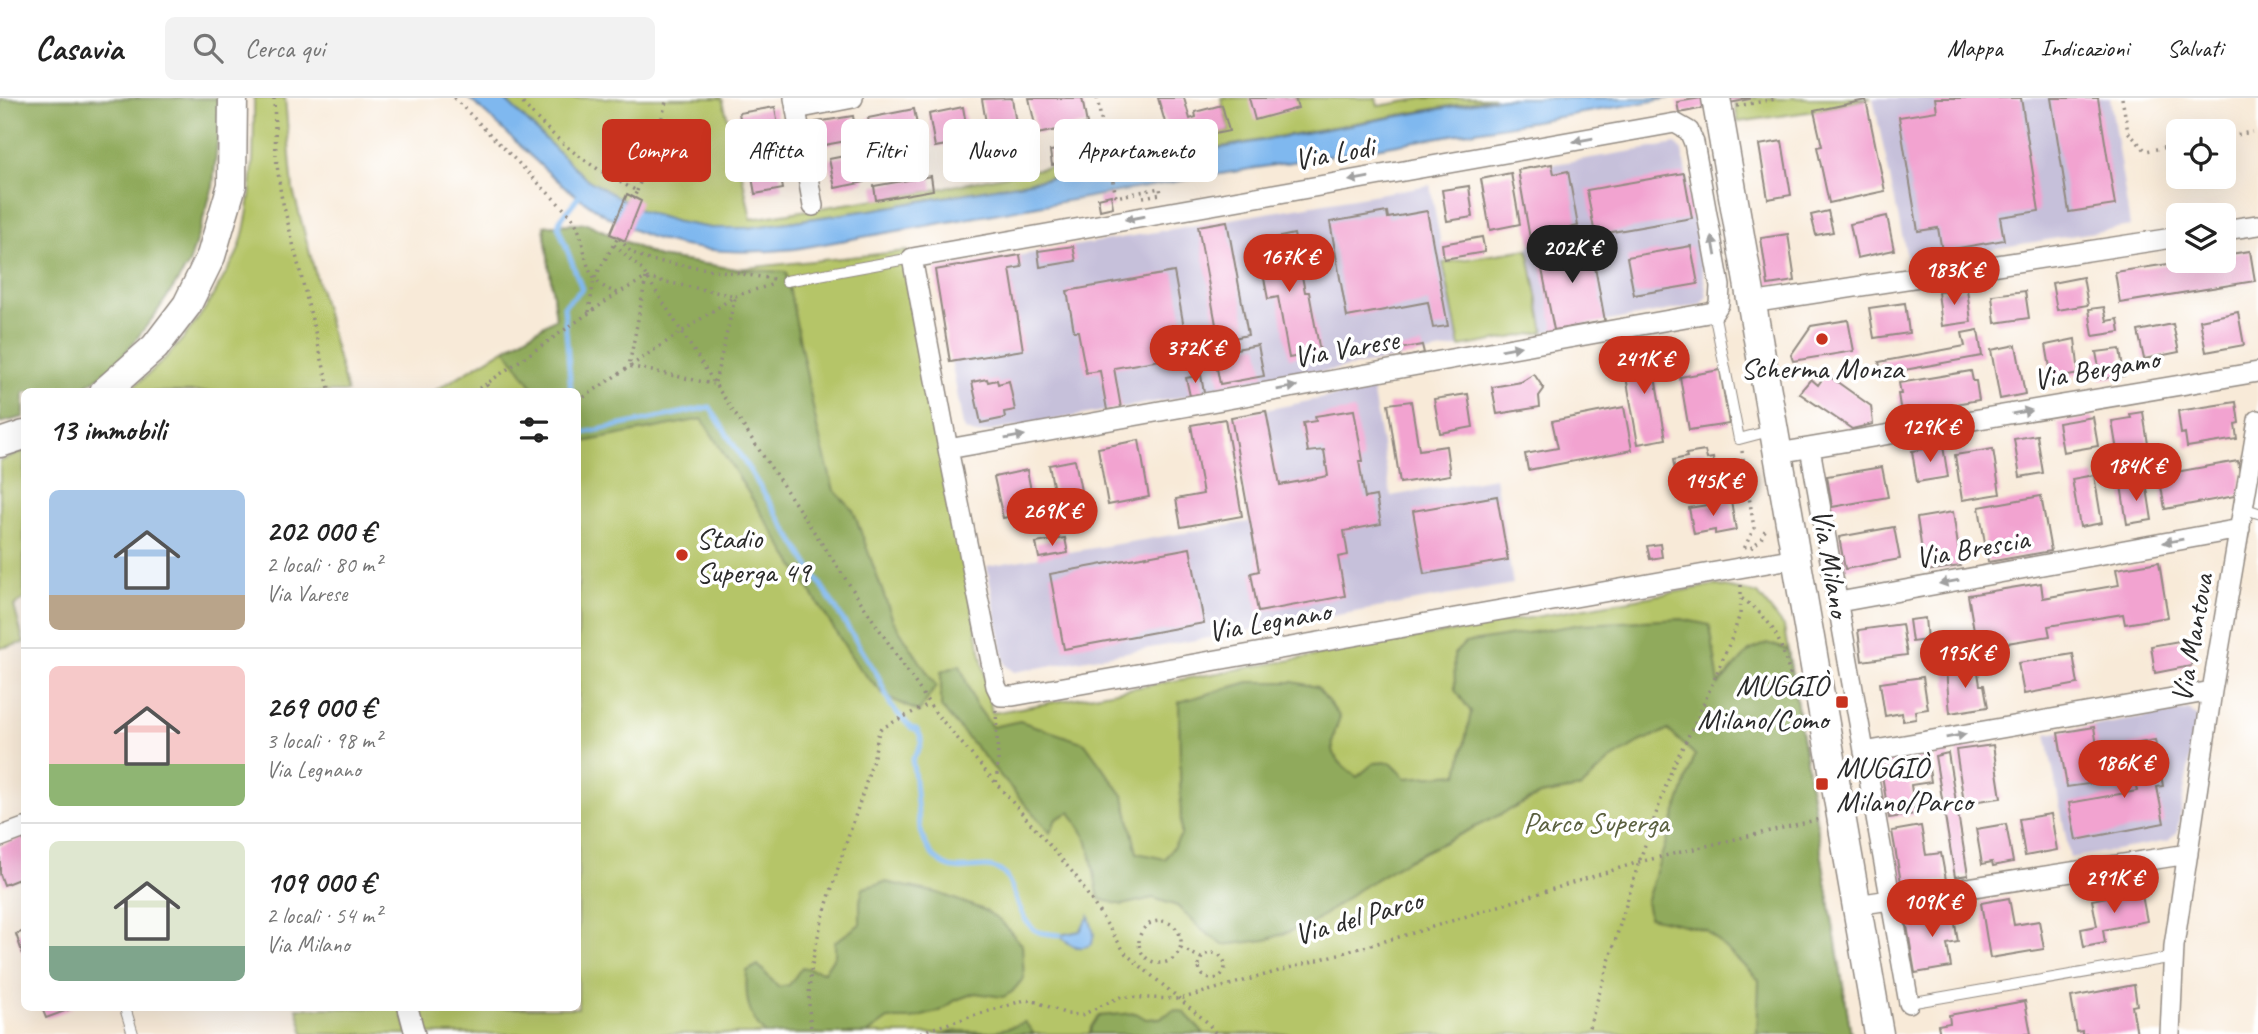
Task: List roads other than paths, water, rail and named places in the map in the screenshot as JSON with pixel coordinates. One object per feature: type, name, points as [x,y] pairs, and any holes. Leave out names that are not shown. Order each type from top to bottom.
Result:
[{"type":"street","points":[[109,388],[163,337],[187,305],[211,256],[232,185],[233,98]]},
{"type":"street","points":[[813,206],[795,103],[853,98]]},
{"type":"street","name":"Via Milano","points":[[1717,102],[1879,1034]]},
{"type":"street","name":"Via Lodi","points":[[912,258],[1675,123],[1689,131],[1694,143],[1720,286],[1719,304],[1714,312]]},
{"type":"street","points":[[2236,228],[2258,225]]},
{"type":"street","points":[[1751,303],[2166,239]]},
{"type":"street","points":[[912,258],[948,449]]},
{"type":"street","name":"Via Varese","points":[[948,449],[1714,312]]},
{"type":"street","name":"Via Bergamo","points":[[1776,441],[1810,448],[2258,372]]},
{"type":"street","name":"Via Mantova","points":[[2170,1034],[2174,957],[2188,854],[2240,529],[2251,511],[2258,419]]},
{"type":"street","points":[[0,443],[21,436]]},
{"type":"street","name":"Via Milano","points":[[1810,448],[1909,1003]]},
{"type":"street","name":"Via Legnano","points":[[948,449],[996,686],[1002,696],[1740,563],[1796,558]]},
{"type":"street","name":"Via Brescia","points":[[1839,602],[2240,529]]},
{"type":"street","points":[[1864,752],[2212,691]]},
{"type":"street","points":[[0,837],[21,829]]},
{"type":"street","points":[[1857,905],[2188,854]]},
{"type":"street","points":[[409,1011],[415,1034]]},
{"type":"lane","points":[[786,281],[912,258]]},
{"type":"lane","points":[[1714,312],[1739,439],[1776,441]]},
{"type":"lane","points":[[1909,1003],[2174,957]]},
{"type":"lane","points":[[126,1011],[133,1034]]},
{"type":"water","points":[[468,98],[503,98],[585,178],[642,211],[677,222],[711,228],[748,228],[877,209],[1054,178],[1054,182],[1174,182],[795,249],[725,251],[693,248],[635,231],[607,216],[550,174]]},
{"type":"water","points":[[1502,98],[1671,98],[1218,174],[1218,148]]},
{"type":"water","points":[[1089,916],[1094,934],[1092,944],[1075,946],[1060,935],[1080,931]]},
{"type":"waterway","points":[[571,388],[564,306],[582,289],[558,226],[582,192]]},
{"type":"waterway","points":[[581,433],[710,407],[878,676],[891,706],[921,737],[921,744],[912,760],[919,819],[927,847],[935,858],[947,866],[998,870],[1008,880],[1032,928],[1039,932],[1060,935]]},
{"type":"place","name":"Scherma Monza","points":[[1822,339]]},
{"type":"place","name":"Stadio Superga 49","points":[[682,555]]},
{"type":"place","name":"MUGGIÒ Milano/Como","points":[[1842,702]]},
{"type":"place","name":"MUGGIÒ Milano/Parco","points":[[1822,784]]},
{"type":"park label","name":"Parco Superga","points":[[1596,822]]}]
